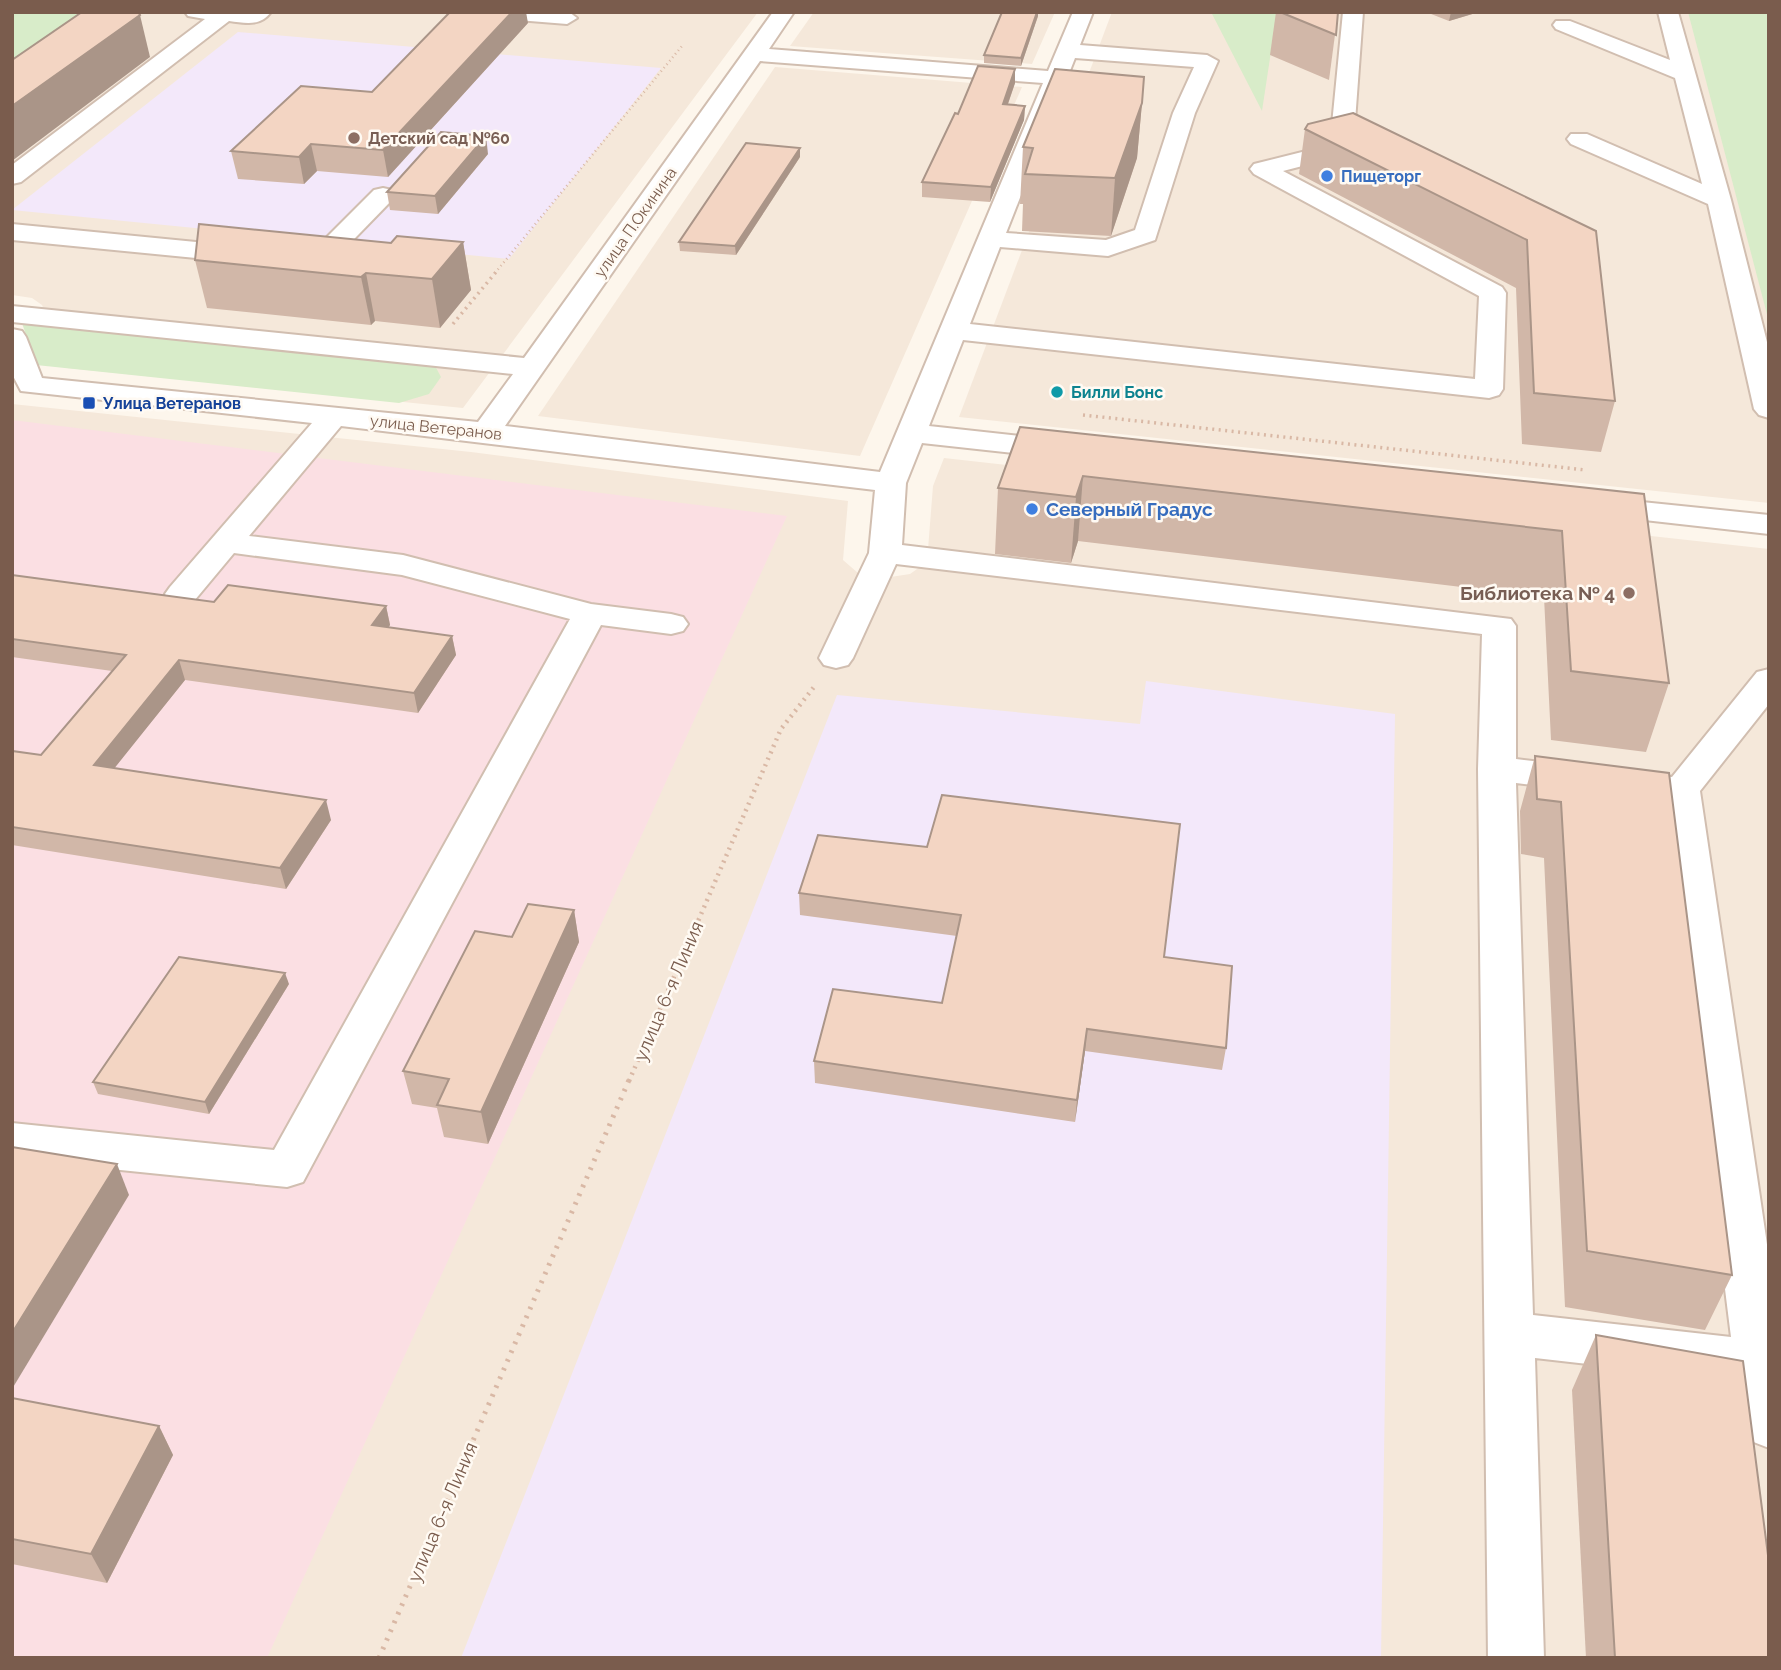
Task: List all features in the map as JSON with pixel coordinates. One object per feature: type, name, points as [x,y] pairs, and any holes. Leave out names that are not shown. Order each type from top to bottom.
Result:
[{"type":"street","points":[[195,12],[255,17],[261,12]]},
{"type":"street","points":[[493,12],[567,18]]},
{"type":"street","name":"улица П.Окинина","points":[[486,432],[784,12]]},
{"type":"street","points":[[836,658],[886,553],[891,483],[1083,12]]},
{"type":"street","points":[[951,331],[1489,389],[1493,292],[1262,169],[1341,149],[1353,12]]},
{"type":"street","points":[[1668,12],[1719,200],[1769,409]]},
{"type":"street","points":[[12,177],[225,15]]},
{"type":"street","points":[[1563,26],[1685,74]]},
{"type":"street","points":[[989,239],[1108,248],[1146,235],[1184,113],[1207,61],[1068,51]]},
{"type":"street","points":[[754,54],[1057,78]]},
{"type":"street","points":[[1579,139],[1719,200]]},
{"type":"street","points":[[12,232],[330,263],[383,195]]},
{"type":"street","points":[[12,314],[532,367]]},
{"type":"street","name":"улица Ветеранов","points":[[12,337],[21,384],[486,432],[891,483]]},
{"type":"street","points":[[182,594],[334,416]]},
{"type":"street","points":[[912,433],[1091,453]]},
{"type":"street","points":[[1561,503],[1769,525]]},
{"type":"street","points":[[228,543],[402,565],[590,614],[671,624]]},
{"type":"street","points":[[886,553],[1499,626],[1497,769],[1516,1658]]},
{"type":"street","points":[[12,1141],[287,1169],[590,614]]},
{"type":"street","points":[[1769,680],[1681,790],[1769,1425]]},
{"type":"street","points":[[1497,769],[1681,790]]},
{"type":"street","points":[[1509,1334],[1759,1362]]},
{"type":"path","points":[[453,324],[682,46]]},
{"type":"path","points":[[1077,415],[1589,470]]},
{"type":"path","name":"улица 6-я Линия","points":[[379,1658],[781,729],[836,658]]},
{"type":"shaded area","points":[[758,12],[463,408],[67,368],[42,305],[32,298],[12,295],[12,14]]},
{"type":"shaded area","points":[[814,12],[1055,12],[1032,64],[790,46]]},
{"type":"shaded area","points":[[1112,12],[1769,12],[1769,503],[959,417]]},
{"type":"shaded area","name":"Детский сад №60","points":[[238,32],[661,68],[509,259],[12,210]]},
{"type":"shaded area","points":[[775,67],[1022,87],[860,456],[538,416]]},
{"type":"shaded area","points":[[12,404],[471,452],[848,501],[843,560],[858,573],[884,578],[910,574],[927,562],[933,486],[944,458],[1769,549],[1769,1658],[12,1658]]},
{"type":"shaded area","points":[[12,420],[787,516],[267,1658],[12,1658]]},
{"type":"shaded area","points":[[1146,681],[1395,714],[1381,1658],[461,1658],[837,695],[1140,724]]},
{"type":"green space","points":[[12,12],[125,12],[12,92]]},
{"type":"green space","points":[[1211,12],[1277,12],[1262,111]]},
{"type":"green space","points":[[1688,12],[1769,12],[1769,322]]},
{"type":"green space","points":[[21,320],[433,362],[441,377],[429,394],[399,403],[36,365]]},
{"type":"building","points":[[82,12],[138,12],[140,15],[12,106],[12,60]]},
{"type":"building","points":[[450,12],[512,12],[383,150],[311,144],[299,157],[231,151],[301,86],[372,92]]},
{"type":"building","points":[[1002,12],[1037,12],[1021,58],[984,55]]},
{"type":"building","points":[[1280,12],[1338,12],[1336,35]]},
{"type":"building","points":[[978,66],[1015,69],[1003,104],[1025,106],[991,187],[922,182],[955,113],[958,114]]},
{"type":"building","points":[[1055,69],[1144,77],[1142,103],[1115,178],[1025,174],[1033,148],[1023,147]]},
{"type":"building","points":[[1353,113],[1596,231],[1615,401],[1534,393],[1527,240],[1305,129],[1308,124]]},
{"type":"building","points":[[441,132],[486,136],[435,196],[387,192]]},
{"type":"building","points":[[746,143],[800,148],[735,246],[679,242]]},
{"type":"building","points":[[199,224],[391,243],[397,236],[463,242],[432,279],[366,273],[361,277],[195,260]]},
{"type":"building","points":[[1020,427],[1644,494],[1669,683],[1571,671],[1562,531],[1083,476],[1076,497],[998,488]]},
{"type":"building","points":[[12,575],[214,602],[228,585],[386,606],[372,625],[452,636],[414,693],[179,660],[94,765],[326,800],[280,868],[12,827],[12,751],[41,755],[126,655],[12,639]]},
{"type":"building","points":[[1535,756],[1669,773],[1732,1275],[1587,1251],[1561,802],[1537,799]]},
{"type":"building","points":[[942,795],[1180,824],[1164,957],[1232,966],[1226,1048],[1087,1029],[1077,1100],[814,1061],[833,989],[942,1003],[961,915],[799,893],[818,835],[927,847]]},
{"type":"building","points":[[528,904],[574,910],[481,1112],[437,1105],[449,1079],[403,1071],[475,931],[512,937]]},
{"type":"building","points":[[179,957],[285,973],[205,1102],[93,1082]]},
{"type":"building","points":[[12,1147],[117,1164],[12,1333]]},
{"type":"building","points":[[1596,1335],[1743,1361],[1769,1563],[1769,1658],[1615,1658]]},
{"type":"building","points":[[12,1398],[159,1426],[91,1554],[12,1539]]},
{"type":"place","name":"Детский сад №60","points":[[354,138]]},
{"type":"place","name":"Пищеторг","points":[[1327,176]]},
{"type":"place","name":"Билли Бонс","points":[[1057,392]]},
{"type":"place","name":"Улица Ветеранов","points":[[89,403]]},
{"type":"place","name":"Северный Градус","points":[[1032,509]]},
{"type":"place","name":"Библиотека № 4","points":[[1629,593]]}]
